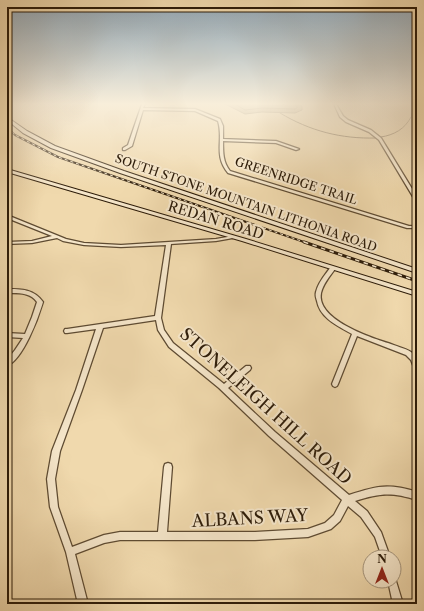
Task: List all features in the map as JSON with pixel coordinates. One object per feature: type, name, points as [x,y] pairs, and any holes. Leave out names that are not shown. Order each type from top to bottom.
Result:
[{"type":"main road","name":"SOUTH STONE MOUNTAIN LITHONIA ROAD","points":[[26,133],[53,147],[122,172],[417,271]]},
{"type":"main road","name":"REDAN ROAD","points":[[7,170],[417,294]]},
{"type":"street","points":[[124,149],[130,146],[134,133]]},
{"type":"street","name":"GREENRIDGE TRAIL","points":[[221,133],[221,152],[224,166],[229,172],[409,226],[417,227]]},
{"type":"street","points":[[372,133],[380,139],[417,200]]},
{"type":"street","points":[[221,140],[269,141],[297,148]]},
{"type":"street","points":[[7,216],[76,243],[104,246],[216,240],[231,237]]},
{"type":"street","points":[[7,243],[32,242],[56,236]]},
{"type":"street","name":"STONELEIGH HILL ROAD","points":[[168,243],[158,318],[161,330],[167,340],[224,388],[272,434],[364,514],[372,524],[381,540],[384,549]]},
{"type":"street","points":[[332,269],[318,291],[320,306],[327,316],[356,333],[408,353],[414,359],[417,368]]},
{"type":"street","points":[[7,291],[26,292],[37,296],[40,302],[37,314],[20,350],[7,364]]},
{"type":"street","points":[[67,330],[100,327],[158,318]]},
{"type":"street","points":[[83,604],[70,552],[54,507],[51,488],[52,469],[56,451],[79,390],[100,327]]},
{"type":"street","points":[[335,384],[356,333]]},
{"type":"street","points":[[7,335],[26,336]]},
{"type":"street","points":[[224,388],[248,368]]},
{"type":"street","points":[[162,536],[168,467]]},
{"type":"street","points":[[347,500],[376,490],[386,489],[396,490],[417,496]]},
{"type":"street","name":"ALBANS WAY","points":[[70,552],[104,539],[120,536],[255,536],[308,533],[328,526],[337,518],[347,500]]},
{"type":"street","points":[[394,589],[398,604]]},
{"type":"waterway","points":[[325,133],[350,137],[376,138]]},
{"type":"waterway","points":[[381,137],[396,133]]},
{"type":"waterway","points":[[7,579],[9,604]]},
{"type":"railway","points":[[12,133],[58,157],[307,243]]},
{"type":"railway","points":[[304,242],[417,281]]}]
